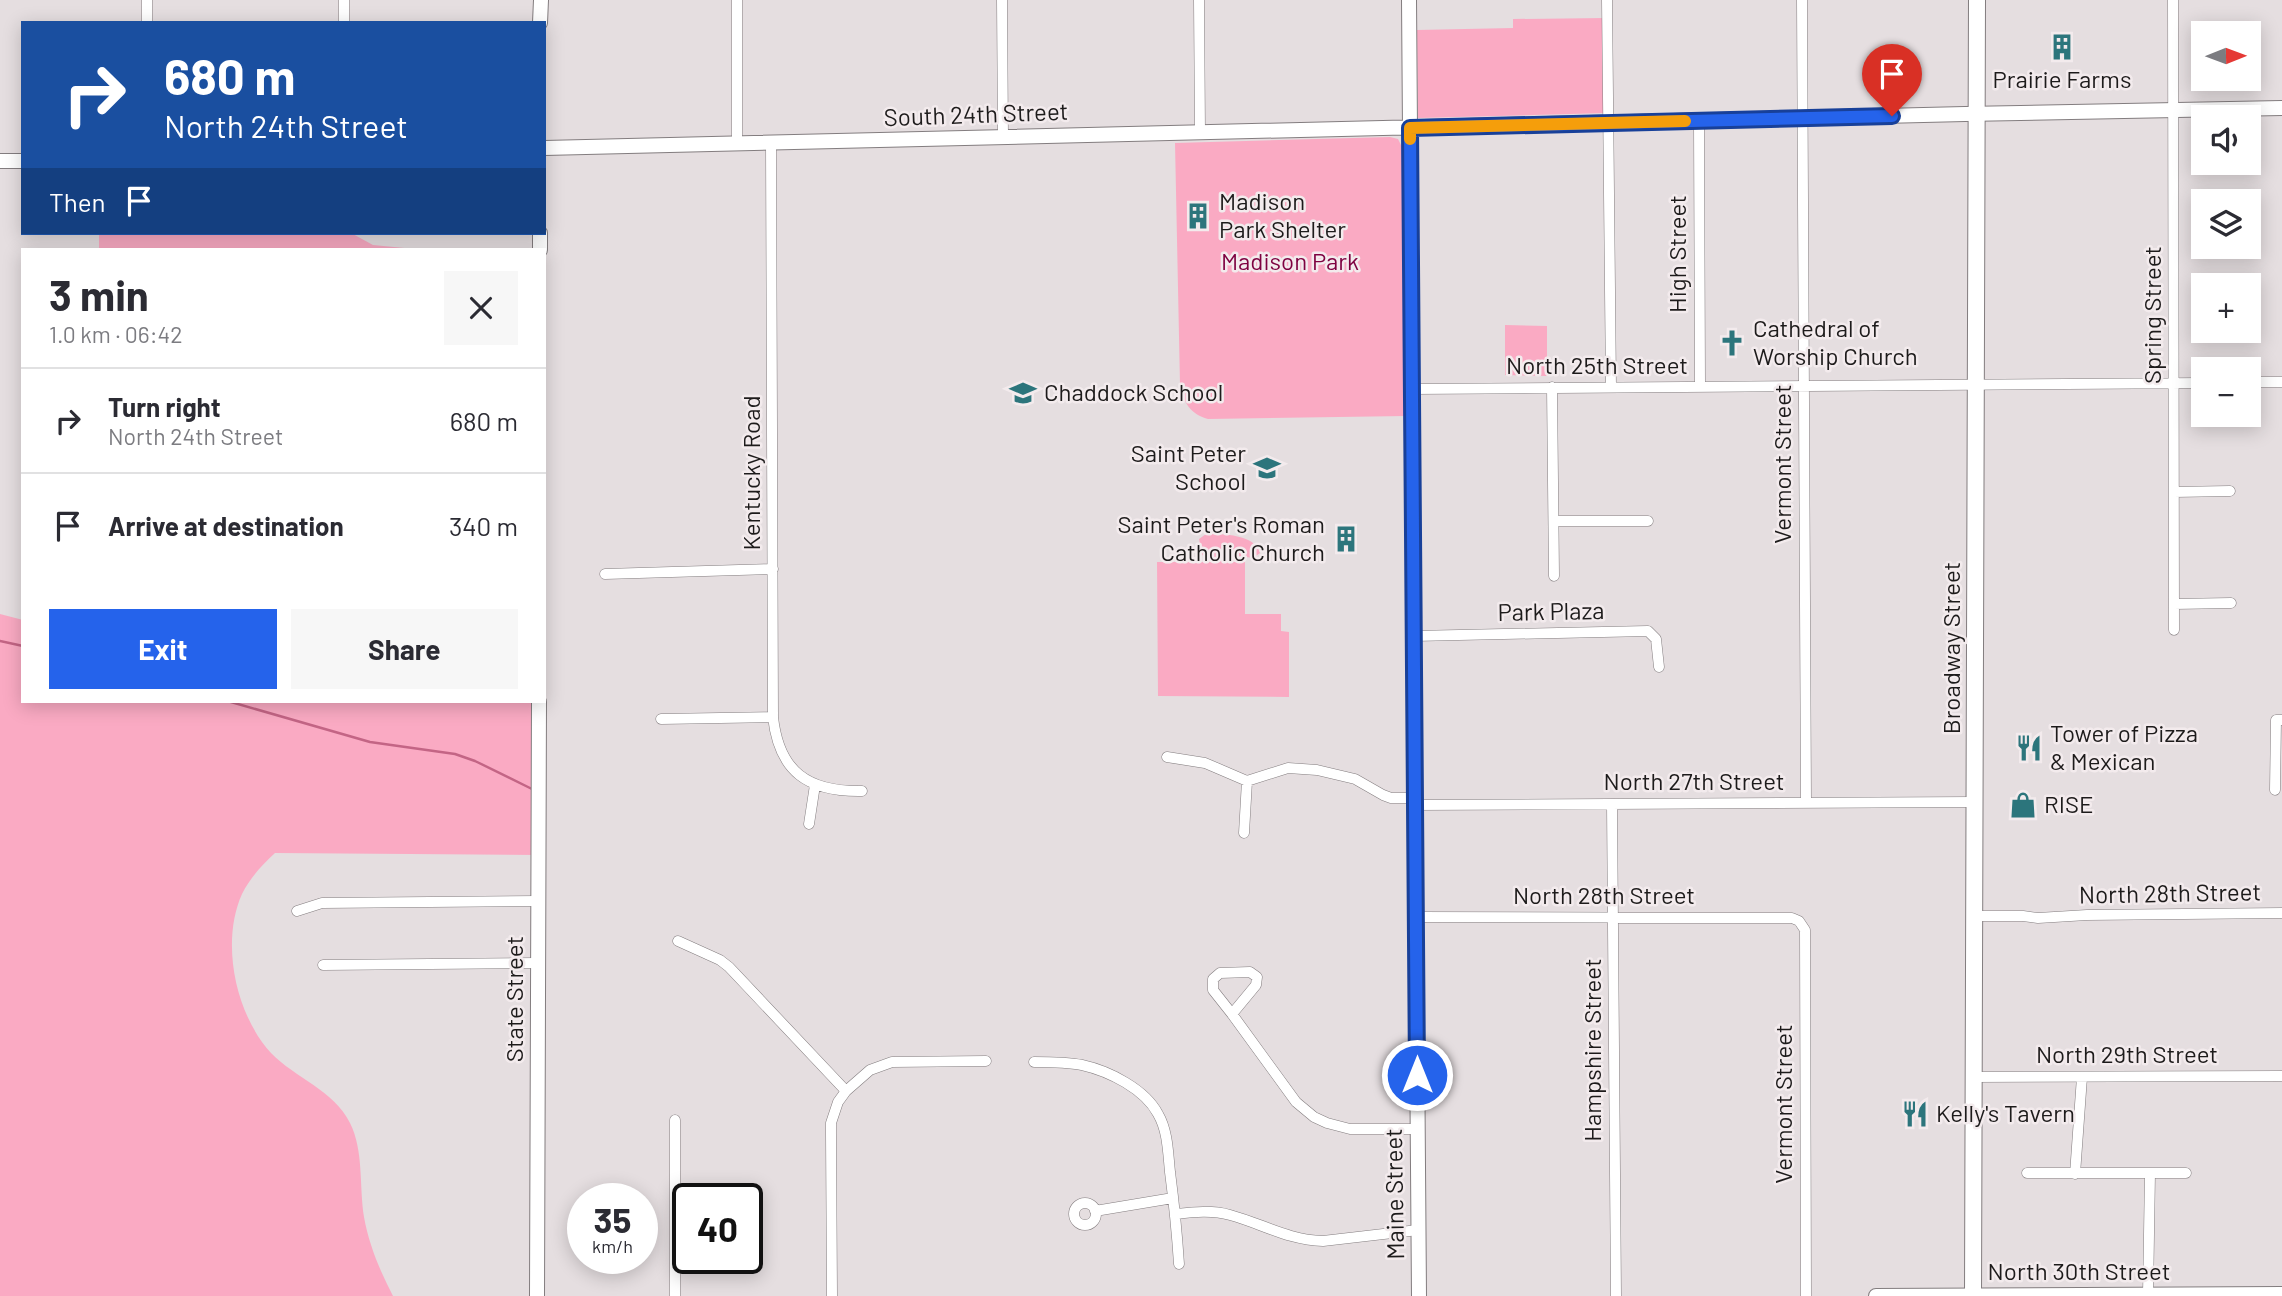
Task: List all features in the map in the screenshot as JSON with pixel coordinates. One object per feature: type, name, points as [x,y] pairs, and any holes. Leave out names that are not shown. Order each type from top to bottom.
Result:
[{"type":"main road","points":[[541,0],[541,21]]},
{"type":"main road","name":"Maine Street","points":[[1409,0],[1419,1296]]},
{"type":"main road","name":"Broadway Street","points":[[1972,1295],[1977,0]]},
{"type":"main road","name":"South 24th Street","points":[[546,148],[2282,108]]},
{"type":"main road","points":[[0,161],[21,161]]},
{"type":"main road","name":"State Street","points":[[537,1296],[539,703]]},
{"type":"main road","name":"North 30th Street","points":[[1876,1296],[2282,1294]]},
{"type":"street","points":[[147,0],[147,21]]},
{"type":"street","points":[[344,0],[344,21]]},
{"type":"street","points":[[737,0],[737,144]]},
{"type":"street","points":[[1002,0],[1003,137]]},
{"type":"street","points":[[1199,0],[1200,132]]},
{"type":"street","points":[[1607,0],[1611,387]]},
{"type":"street","name":"Vermont Street","points":[[1802,0],[1806,803]]},
{"type":"street","name":"Spring Street","points":[[2173,0],[2174,630]]},
{"type":"street","name":"High Street","points":[[1699,121],[1700,386]]},
{"type":"street","name":"Kentucky Road","points":[[771,144],[773,717],[777,744],[788,763],[801,777],[833,791],[862,791]]},
{"type":"street","points":[[2261,382],[2282,382]]},
{"type":"street","name":"North 25th Street","points":[[1412,389],[2191,383]]},
{"type":"street","points":[[1552,387],[1554,576]]},
{"type":"street","points":[[2174,492],[2230,491]]},
{"type":"street","points":[[1553,521],[1647,521]]},
{"type":"street","points":[[605,574],[773,569]]},
{"type":"street","points":[[2174,604],[2231,603]]},
{"type":"street","name":"Park Plaza","points":[[1414,636],[1648,631],[1656,639],[1659,667]]},
{"type":"street","points":[[661,719],[773,717]]},
{"type":"street","points":[[2275,790],[2279,720]]},
{"type":"street","points":[[1167,757],[1205,763],[1247,781],[1244,833]]},
{"type":"street","name":"North 27th Street","points":[[1247,781],[1278,770],[1301,768],[1331,772],[1355,779],[1383,795],[1415,801],[1612,804],[1974,802]]},
{"type":"street","points":[[809,824],[815,785]]},
{"type":"street","name":"Hampshire Street","points":[[1612,804],[1616,1296]]},
{"type":"street","points":[[297,911],[323,902],[538,901]]},
{"type":"street","name":"North 28th Street","points":[[1974,916],[2038,918],[2282,913]]},
{"type":"street","name":"North 28th Street","points":[[1416,917],[1792,918]]},
{"type":"street","name":"Vermont Street","points":[[1792,918],[1799,921],[1805,930],[1806,1296]]},
{"type":"street","points":[[678,941],[720,960],[729,967],[846,1091]]},
{"type":"street","points":[[323,965],[538,963]]},
{"type":"street","points":[[1232,1014],[1256,985],[1258,981],[1254,974],[1220,973],[1213,979],[1213,990],[1296,1102],[1314,1117],[1350,1129],[1417,1129]]},
{"type":"street","points":[[832,1296],[831,1134],[834,1112],[846,1091],[870,1070],[892,1062],[986,1060]]},
{"type":"street","points":[[1034,1062],[1065,1063],[1096,1069],[1116,1078],[1148,1101],[1157,1112],[1167,1139],[1176,1214],[1178,1264]]},
{"type":"street","name":"North 29th Street","points":[[1973,1077],[2281,1076]]},
{"type":"street","points":[[2075,1174],[2082,1077]]},
{"type":"street","points":[[675,1120],[675,1296]]},
{"type":"street","points":[[2027,1173],[2186,1173]]},
{"type":"street","points":[[2148,1295],[2150,1173]]},
{"type":"street","points":[[1095,1211],[1173,1198]]},
{"type":"street","points":[[1176,1214],[1209,1211],[1230,1215],[1289,1237],[1323,1241],[1418,1230]]},
{"type":"green space","points":[[1605,18],[1606,113],[1418,118],[1417,30],[1513,28],[1513,19]]},
{"type":"green space","name":"Madison Park","points":[[1390,137],[1398,139],[1402,147],[1406,416],[1208,419],[1196,414],[1185,402],[1180,384],[1175,143]]},
{"type":"green space","points":[[99,235],[355,235],[373,245],[404,248],[99,248]]},
{"type":"green space","points":[[1505,325],[1547,326],[1547,376],[1505,375]]},
{"type":"green space","points":[[1206,534],[1238,536],[1257,547],[1260,553],[1253,558],[1239,556],[1222,562],[1245,562],[1245,614],[1281,614],[1281,631],[1289,632],[1289,697],[1158,696],[1157,562],[1218,562],[1202,555],[1199,539]]},
{"type":"green space","points":[[0,614],[21,619],[21,703],[539,703],[538,855],[275,853],[249,883],[235,913],[232,956],[235,978],[249,1019],[271,1053],[324,1093],[350,1123],[359,1157],[366,1227],[393,1296],[0,1296]]},
{"type":"waterway","points":[[0,641],[21,646]]},
{"type":"waterway","points":[[234,703],[370,742],[455,754],[532,789]]},
{"type":"slow traffic","points":[[1410,139],[1410,128],[1685,121]]},
{"type":"place","name":"Prairie Farms","points":[[2062,47]]},
{"type":"place","name":"Madison Park Shelter","points":[[1198,216]]},
{"type":"place","name":"Cathedral of Worship Church","points":[[1732,343]]},
{"type":"place","name":"Chaddock School","points":[[1023,393]]},
{"type":"place","name":"Saint Peter School","points":[[1267,468]]},
{"type":"place","name":"Saint Peter's Roman Catholic Church","points":[[1346,539]]},
{"type":"place","name":"Tower of Pizza & Mexican","points":[[2029,748]]},
{"type":"place","name":"RISE","points":[[2023,805]]},
{"type":"place","name":"Kelly's Tavern","points":[[1915,1114]]},
{"type":"route","points":[[1417,1075],[1410,128],[1892,116]]}]
